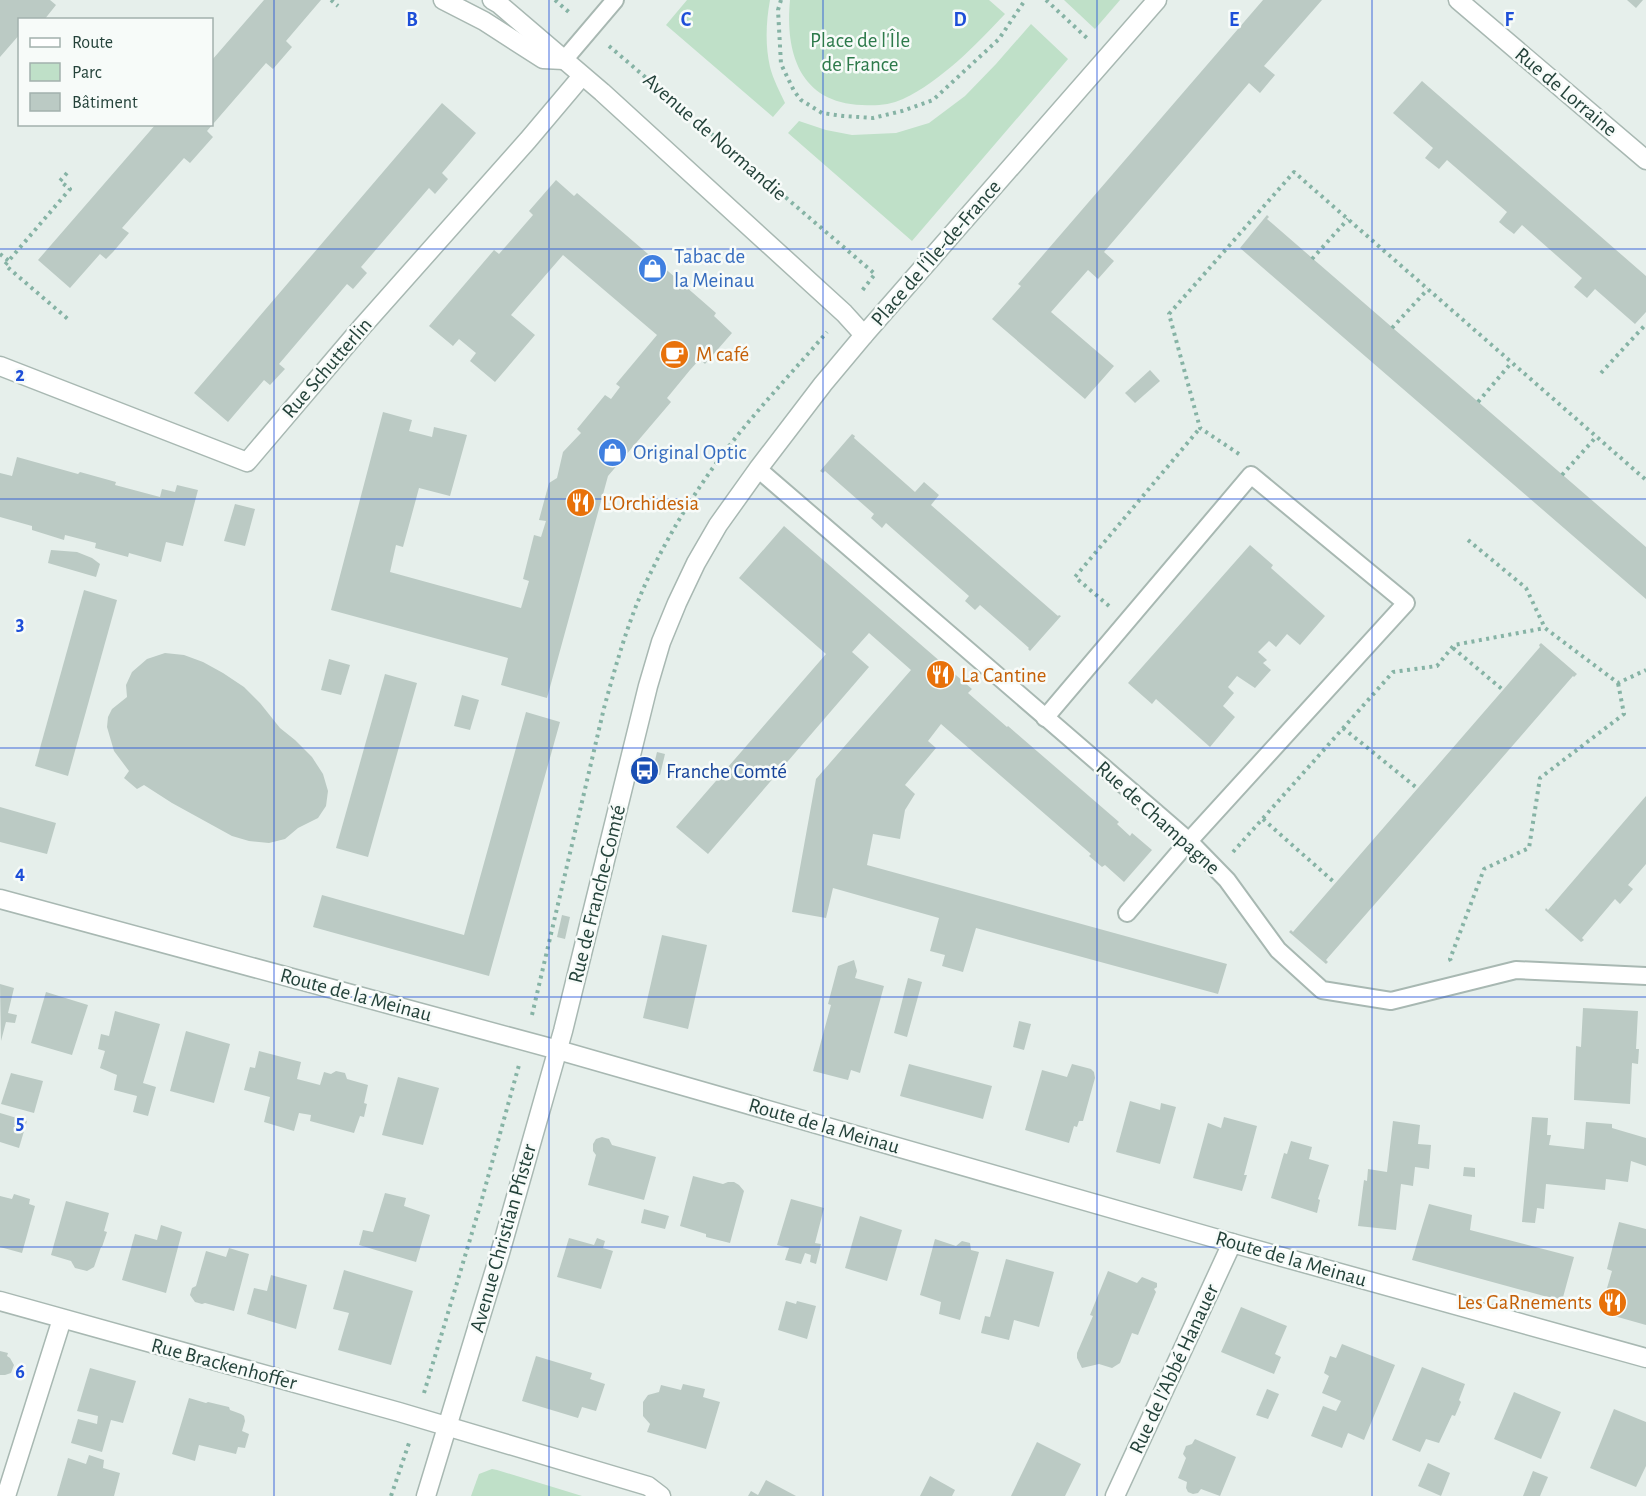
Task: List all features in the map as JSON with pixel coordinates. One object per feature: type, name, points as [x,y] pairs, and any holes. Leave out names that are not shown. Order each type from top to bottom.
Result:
[{"type":"street","points":[[442,0],[484,21],[543,59],[564,60]]},
{"type":"street","points":[[492,0],[564,60]]},
{"type":"street","name":"Place de l'Île-de-France","points":[[564,60],[611,99],[844,313],[864,335],[1157,0]]},
{"type":"street","name":"Rue de Lorraine","points":[[1458,0],[1646,160]]},
{"type":"street","name":"Rue Schutterlin","points":[[0,366],[247,462],[582,76]]},
{"type":"street","name":"Rue de Franche-Comté","points":[[558,1050],[648,686],[677,603],[718,525],[823,384],[864,335]]},
{"type":"street","name":"Route de la Meinau","points":[[0,898],[558,1050],[1232,1243],[1646,1358]]},
{"type":"street","name":"Avenue Christian Pfister","points":[[426,1496],[500,1253],[558,1050]]},
{"type":"street","name":"Rue de l'Abbé Hanauer","points":[[1115,1496],[1232,1243]]},
{"type":"street","name":"Rue Brackenhoffer","points":[[0,1301],[447,1426]]},
{"type":"street","points":[[6,1496],[62,1319]]},
{"type":"street","points":[[447,1426],[648,1486],[661,1496]]},
{"type":"lane","points":[[564,60],[615,0]]},
{"type":"lane","name":"Rue de Champagne","points":[[758,469],[1188,841],[1227,880],[1278,950],[1322,990],[1391,1001],[1516,970],[1646,976]]},
{"type":"lane","points":[[1045,718],[1251,475],[1406,603],[1188,841],[1127,913]]},
{"type":"path","points":[[331,0],[338,6]]},
{"type":"path","points":[[781,0],[778,10],[781,64],[801,100],[822,113],[873,118],[902,111],[933,99],[999,39],[1025,0]]},
{"type":"path","points":[[1047,0],[1093,43],[1102,35],[1116,48]]},
{"type":"path","name":"Avenue de Normandie","points":[[558,1],[875,274]]},
{"type":"path","points":[[1251,475],[1248,459],[1200,428],[1169,314],[1294,172],[1646,480]]},
{"type":"path","points":[[67,173],[60,181],[70,189],[5,265],[69,320]]},
{"type":"path","points":[[1312,259],[1348,219]]},
{"type":"path","points":[[0,254],[9,261]]},
{"type":"path","points":[[1392,328],[1428,289]]},
{"type":"path","points":[[1601,373],[1646,324]]},
{"type":"path","points":[[1478,402],[1512,362]]},
{"type":"path","points":[[1127,621],[1075,577],[1200,428]]},
{"type":"path","points":[[1563,475],[1596,437]]},
{"type":"path","points":[[1457,985],[1450,959],[1484,869],[1529,848],[1540,778],[1624,714],[1618,683],[1545,627],[1526,588],[1468,540]]},
{"type":"path","points":[[1217,870],[1393,672],[1437,666],[1454,645],[1545,627]]},
{"type":"path","points":[[1453,648],[1503,690]]},
{"type":"path","points":[[1618,683],[1646,670]]},
{"type":"path","points":[[1343,728],[1417,788]]},
{"type":"path","points":[[1263,819],[1335,883]]},
{"type":"green space","points":[[687,0],[770,0],[767,34],[768,59],[785,103],[773,117],[666,25]]},
{"type":"green space","name":"Place de l'Île de France","points":[[790,0],[989,0],[1005,14],[957,61],[917,91],[893,103],[862,105],[841,102],[824,95],[811,85],[801,72],[790,38]]},
{"type":"green space","points":[[1064,0],[1120,0],[1095,29]]},
{"type":"green space","points":[[1031,24],[1068,59],[912,241],[788,133],[799,121],[826,130],[852,135],[896,133],[929,123],[965,96]]},
{"type":"green space","points":[[492,1469],[582,1496],[471,1496],[479,1474]]},
{"type":"building","points":[[0,0],[50,0],[56,5],[46,18],[18,18],[18,36],[0,57]]},
{"type":"building","points":[[264,0],[321,0],[286,41],[292,47],[273,69],[266,63],[213,124],[213,59]]},
{"type":"building","points":[[1263,0],[1322,0],[1264,66],[1275,75],[1260,93],[1249,83],[1104,252],[1114,261],[1098,279],[1088,270],[1051,312],[1114,366],[1085,399],[992,319],[1021,286],[1018,284]]},
{"type":"building","points":[[1627,0],[1643,0],[1636,8]]},
{"type":"building","points":[[1422,81],[1646,276],[1646,312],[1635,324],[1595,289],[1587,298],[1574,287],[1582,278],[1522,225],[1514,234],[1499,222],[1507,212],[1447,160],[1439,169],[1425,158],[1433,148],[1393,113]]},
{"type":"building","points":[[442,103],[476,133],[442,173],[448,179],[435,194],[429,188],[361,267],[367,273],[353,289],[347,284],[279,364],[285,369],[270,385],[264,380],[228,422],[194,393]]},
{"type":"building","points":[[154,126],[211,126],[207,131],[213,137],[190,163],[184,158],[122,228],[129,233],[113,252],[106,259],[100,254],[70,288],[38,260]]},
{"type":"building","points":[[556,180],[574,196],[577,193],[669,272],[716,313],[714,316],[732,333],[705,364],[700,359],[690,370],[667,398],[671,402],[608,476],[547,698],[501,685],[508,658],[331,610],[383,412],[412,420],[409,431],[432,437],[434,427],[467,435],[450,496],[419,488],[403,547],[396,545],[390,572],[521,608],[529,581],[523,579],[534,535],[541,537],[546,521],[539,520],[549,483],[557,478],[563,452],[581,433],[577,429],[605,395],[611,399],[620,387],[616,384],[657,335],[563,255],[511,315],[535,335],[495,382],[470,361],[476,353],[459,339],[453,346],[429,326],[494,250],[499,254],[533,215],[529,211]]},
{"type":"building","points":[[1267,215],[1269,217],[1267,219],[1646,547],[1646,599],[1240,248]]},
{"type":"building","points":[[1150,370],[1160,381],[1135,403],[1125,393]]},
{"type":"building","points":[[852,434],[915,492],[924,482],[939,495],[931,505],[1058,616],[1061,616],[1030,651],[980,605],[975,610],[965,601],[969,596],[886,523],[882,528],[871,518],[874,514],[825,471],[823,473],[820,471]]},
{"type":"building","points":[[17,457],[116,482],[115,485],[160,497],[162,489],[175,492],[177,485],[198,490],[183,546],[166,542],[161,562],[129,553],[128,557],[95,548],[96,543],[65,535],[64,540],[32,530],[32,526],[0,517],[0,473],[12,476]]},
{"type":"building","points":[[235,504],[255,509],[245,546],[224,541]]},
{"type":"building","points":[[784,526],[972,689],[968,693],[1119,822],[1117,824],[1130,836],[1132,833],[1152,850],[1124,882],[1105,865],[1102,867],[1089,856],[1091,854],[941,724],[928,741],[936,748],[905,785],[915,794],[905,810],[900,839],[873,834],[867,865],[1227,964],[1218,994],[976,928],[963,972],[942,966],[945,955],[930,951],[939,918],[833,888],[826,918],[792,912],[816,779],[911,670],[869,633],[852,652],[869,667],[708,854],[676,827],[826,654],[739,578]]},
{"type":"building","points":[[1250,545],[1273,565],[1271,568],[1325,616],[1300,645],[1287,634],[1276,647],[1269,641],[1258,652],[1267,660],[1263,663],[1271,670],[1255,688],[1237,676],[1228,687],[1234,693],[1223,706],[1235,717],[1210,747],[1156,699],[1152,704],[1128,683]]},
{"type":"building","points":[[51,550],[77,552],[92,558],[100,564],[96,577],[48,563]]},
{"type":"building","points":[[84,590],[117,600],[68,776],[35,766]]},
{"type":"building","points":[[1541,643],[1577,674],[1326,960],[1328,962],[1326,964],[1289,932],[1291,930],[1293,932],[1540,647]]},
{"type":"building","points":[[165,653],[184,655],[203,662],[244,687],[280,728],[312,757],[323,774],[328,791],[326,806],[318,818],[298,828],[285,839],[269,843],[249,841],[232,836],[144,785],[137,789],[124,778],[129,771],[114,751],[107,727],[108,717],[112,709],[127,697],[126,685],[132,672],[147,659]]},
{"type":"building","points":[[329,659],[350,665],[341,695],[321,690]]},
{"type":"building","points":[[385,674],[417,683],[368,857],[336,848]]},
{"type":"building","points":[[462,695],[479,700],[470,730],[454,726]]},
{"type":"building","points":[[526,712],[560,722],[489,976],[313,927],[322,895],[464,935]]},
{"type":"building","points":[[657,752],[665,754],[660,775],[652,773]]},
{"type":"building","points":[[1646,796],[1646,864],[1628,885],[1633,889],[1620,904],[1615,899],[1581,942],[1545,910],[1546,908],[1548,910]]},
{"type":"building","points":[[0,807],[56,823],[47,854],[0,842]]},
{"type":"building","points":[[562,915],[570,917],[565,939],[557,937]]},
{"type":"building","points":[[662,935],[707,945],[688,1029],[643,1018]]},
{"type":"building","points":[[854,960],[857,971],[855,978],[884,986],[860,1073],[851,1070],[848,1080],[813,1071],[831,1005],[828,1004],[838,966]]},
{"type":"building","points":[[908,978],[922,982],[907,1037],[894,1033]]},
{"type":"building","points":[[0,984],[14,988],[8,1013],[17,1015],[15,1023],[6,1022],[1,1041]]},
{"type":"building","points":[[46,992],[88,1005],[72,1055],[31,1043]]},
{"type":"building","points":[[1583,1008],[1638,1011],[1636,1049],[1639,1049],[1638,1064],[1632,1063],[1630,1104],[1574,1100],[1576,1046],[1581,1047]]},
{"type":"building","points":[[115,1011],[160,1024],[143,1083],[156,1087],[148,1116],[133,1112],[137,1096],[114,1090],[117,1075],[100,1068],[105,1051],[98,1049],[101,1034],[109,1036]]},
{"type":"building","points":[[1019,1021],[1031,1024],[1024,1050],[1013,1047]]},
{"type":"building","points":[[186,1031],[230,1044],[214,1103],[170,1091]]},
{"type":"building","points":[[259,1051],[301,1062],[297,1079],[320,1085],[324,1072],[331,1074],[336,1071],[345,1073],[347,1079],[368,1085],[364,1117],[360,1116],[354,1133],[310,1121],[311,1115],[299,1113],[294,1131],[264,1122],[270,1097],[244,1090],[250,1067],[255,1068]]},
{"type":"building","points":[[909,1064],[992,1086],[983,1119],[900,1096]]},
{"type":"building","points":[[1072,1064],[1091,1069],[1095,1078],[1083,1121],[1079,1121],[1077,1127],[1074,1126],[1069,1143],[1025,1130],[1042,1070],[1067,1077]]},
{"type":"building","points":[[11,1073],[43,1081],[34,1113],[1,1104]]},
{"type":"building","points":[[398,1077],[439,1088],[423,1145],[382,1135]]},
{"type":"building","points":[[1130,1101],[1160,1110],[1161,1103],[1176,1107],[1160,1164],[1116,1152]]},
{"type":"building","points":[[0,1113],[27,1121],[19,1148],[0,1142]]},
{"type":"building","points":[[1224,1117],[1257,1126],[1242,1191],[1193,1178],[1208,1123],[1221,1128]]},
{"type":"building","points":[[1532,1117],[1548,1118],[1547,1135],[1551,1135],[1549,1145],[1584,1149],[1586,1122],[1612,1124],[1612,1128],[1646,1138],[1646,1166],[1631,1161],[1628,1182],[1606,1179],[1605,1190],[1546,1184],[1544,1209],[1537,1208],[1535,1223],[1522,1222]]},
{"type":"building","points":[[1393,1121],[1420,1125],[1418,1144],[1431,1145],[1429,1169],[1415,1167],[1413,1186],[1401,1184],[1396,1230],[1358,1226],[1364,1180],[1367,1181],[1368,1169],[1387,1172]]},
{"type":"building","points":[[602,1137],[609,1139],[612,1145],[656,1157],[644,1200],[588,1185],[596,1155],[593,1151],[593,1144],[596,1139]]},
{"type":"building","points":[[1291,1141],[1312,1147],[1309,1159],[1329,1165],[1318,1199],[1320,1200],[1317,1213],[1271,1198],[1284,1153],[1287,1154]]},
{"type":"building","points":[[1464,1167],[1475,1168],[1475,1177],[1463,1176]]},
{"type":"building","points":[[693,1176],[723,1184],[734,1182],[744,1191],[730,1243],[706,1237],[706,1234],[680,1226]]},
{"type":"building","points":[[385,1193],[406,1198],[404,1206],[430,1215],[416,1262],[359,1245],[363,1230],[373,1232]]},
{"type":"building","points":[[14,1194],[30,1199],[29,1204],[35,1206],[22,1253],[0,1247],[0,1196],[12,1199]]},
{"type":"building","points":[[791,1199],[824,1208],[815,1243],[821,1244],[816,1264],[810,1262],[811,1255],[805,1253],[801,1264],[785,1260],[789,1248],[777,1245]]},
{"type":"building","points":[[66,1201],[109,1213],[104,1231],[107,1232],[102,1247],[94,1267],[87,1271],[75,1268],[71,1261],[51,1255]]},
{"type":"building","points":[[1429,1204],[1472,1215],[1470,1230],[1574,1257],[1562,1301],[1412,1260]]},
{"type":"building","points":[[644,1209],[669,1216],[665,1229],[641,1223]]},
{"type":"building","points":[[860,1216],[902,1230],[887,1281],[845,1268]]},
{"type":"building","points":[[1619,1222],[1646,1229],[1646,1325],[1600,1312],[1612,1271],[1607,1269]]},
{"type":"building","points":[[161,1225],[182,1232],[166,1293],[122,1280],[135,1234],[157,1240]]},
{"type":"building","points":[[569,1238],[594,1245],[597,1238],[605,1241],[603,1248],[613,1251],[601,1289],[557,1277]]},
{"type":"building","points":[[935,1239],[956,1246],[962,1241],[970,1243],[971,1250],[979,1252],[960,1320],[939,1314],[941,1302],[920,1295]]},
{"type":"building","points":[[229,1248],[249,1254],[234,1311],[195,1302],[190,1295],[192,1288],[196,1286],[206,1251],[226,1257]]},
{"type":"building","points":[[1006,1259],[1054,1272],[1039,1327],[1014,1320],[1009,1340],[981,1333],[985,1316],[990,1317]]},
{"type":"building","points":[[344,1270],[413,1291],[391,1365],[338,1350],[349,1313],[333,1309]]},
{"type":"building","points":[[1108,1271],[1137,1283],[1142,1277],[1157,1283],[1154,1289],[1156,1292],[1138,1335],[1132,1333],[1120,1363],[1112,1368],[1099,1364],[1082,1368],[1077,1353],[1093,1316],[1090,1315]]},
{"type":"building","points":[[271,1275],[307,1285],[296,1329],[247,1314],[254,1288],[267,1291]]},
{"type":"building","points":[[786,1301],[796,1304],[797,1301],[816,1306],[807,1339],[778,1330]]},
{"type":"building","points":[[1241,1307],[1287,1326],[1275,1354],[1281,1357],[1274,1374],[1221,1352]]},
{"type":"building","points":[[1342,1344],[1395,1365],[1364,1440],[1348,1433],[1342,1448],[1311,1436],[1323,1406],[1336,1411],[1341,1401],[1322,1393],[1329,1376],[1324,1373],[1330,1356],[1336,1358]]},
{"type":"building","points":[[0,1351],[8,1353],[7,1356],[14,1365],[11,1373],[0,1375]]},
{"type":"building","points":[[536,1356],[592,1373],[590,1379],[605,1384],[596,1411],[582,1407],[578,1418],[522,1401]]},
{"type":"building","points":[[1422,1367],[1465,1384],[1455,1416],[1452,1415],[1439,1443],[1426,1439],[1420,1452],[1392,1440]]},
{"type":"building","points":[[90,1368],[136,1381],[123,1423],[111,1420],[102,1452],[71,1443],[78,1419],[97,1424],[98,1416],[77,1411]]},
{"type":"building","points":[[683,1384],[705,1389],[703,1397],[720,1402],[706,1449],[647,1432],[650,1424],[643,1416],[643,1402],[648,1395],[659,1392],[661,1385],[681,1390]]},
{"type":"building","points":[[1267,1389],[1279,1394],[1268,1419],[1256,1415]]},
{"type":"building","points":[[1514,1392],[1561,1412],[1541,1459],[1494,1439]]},
{"type":"building","points":[[189,1398],[229,1407],[230,1410],[244,1416],[242,1431],[249,1434],[245,1448],[238,1447],[236,1454],[199,1445],[195,1461],[172,1454]]},
{"type":"building","points":[[1614,1409],[1646,1422],[1646,1466],[1636,1487],[1590,1468]]},
{"type":"building","points":[[1195,1439],[1236,1457],[1220,1496],[1201,1489],[1198,1493],[1188,1492],[1187,1482],[1178,1478],[1186,1458],[1183,1454],[1186,1446],[1192,1444]]},
{"type":"building","points":[[1037,1442],[1081,1464],[1065,1496],[1011,1496]]},
{"type":"building","points":[[89,1455],[104,1460],[103,1468],[120,1473],[114,1496],[57,1496],[68,1458],[86,1464]]},
{"type":"building","points":[[1428,1463],[1450,1473],[1441,1496],[1418,1486]]},
{"type":"building","points":[[1533,1471],[1548,1477],[1540,1496],[1523,1496]]},
{"type":"building","points":[[930,1476],[955,1490],[952,1496],[920,1496]]},
{"type":"building","points":[[766,1480],[796,1496],[748,1496],[751,1491],[758,1495]]},
{"type":"place","name":"Tabac de la Meinau","points":[[653,268]]},
{"type":"place","name":"M café","points":[[675,354]]},
{"type":"place","name":"Original Optic","points":[[612,452]]},
{"type":"place","name":"L'Orchidesia","points":[[581,503]]},
{"type":"place","name":"La Cantine","points":[[940,675]]},
{"type":"place","name":"Franche Comté","points":[[645,771]]},
{"type":"place","name":"Les GaRnements","points":[[1613,1302]]}]
